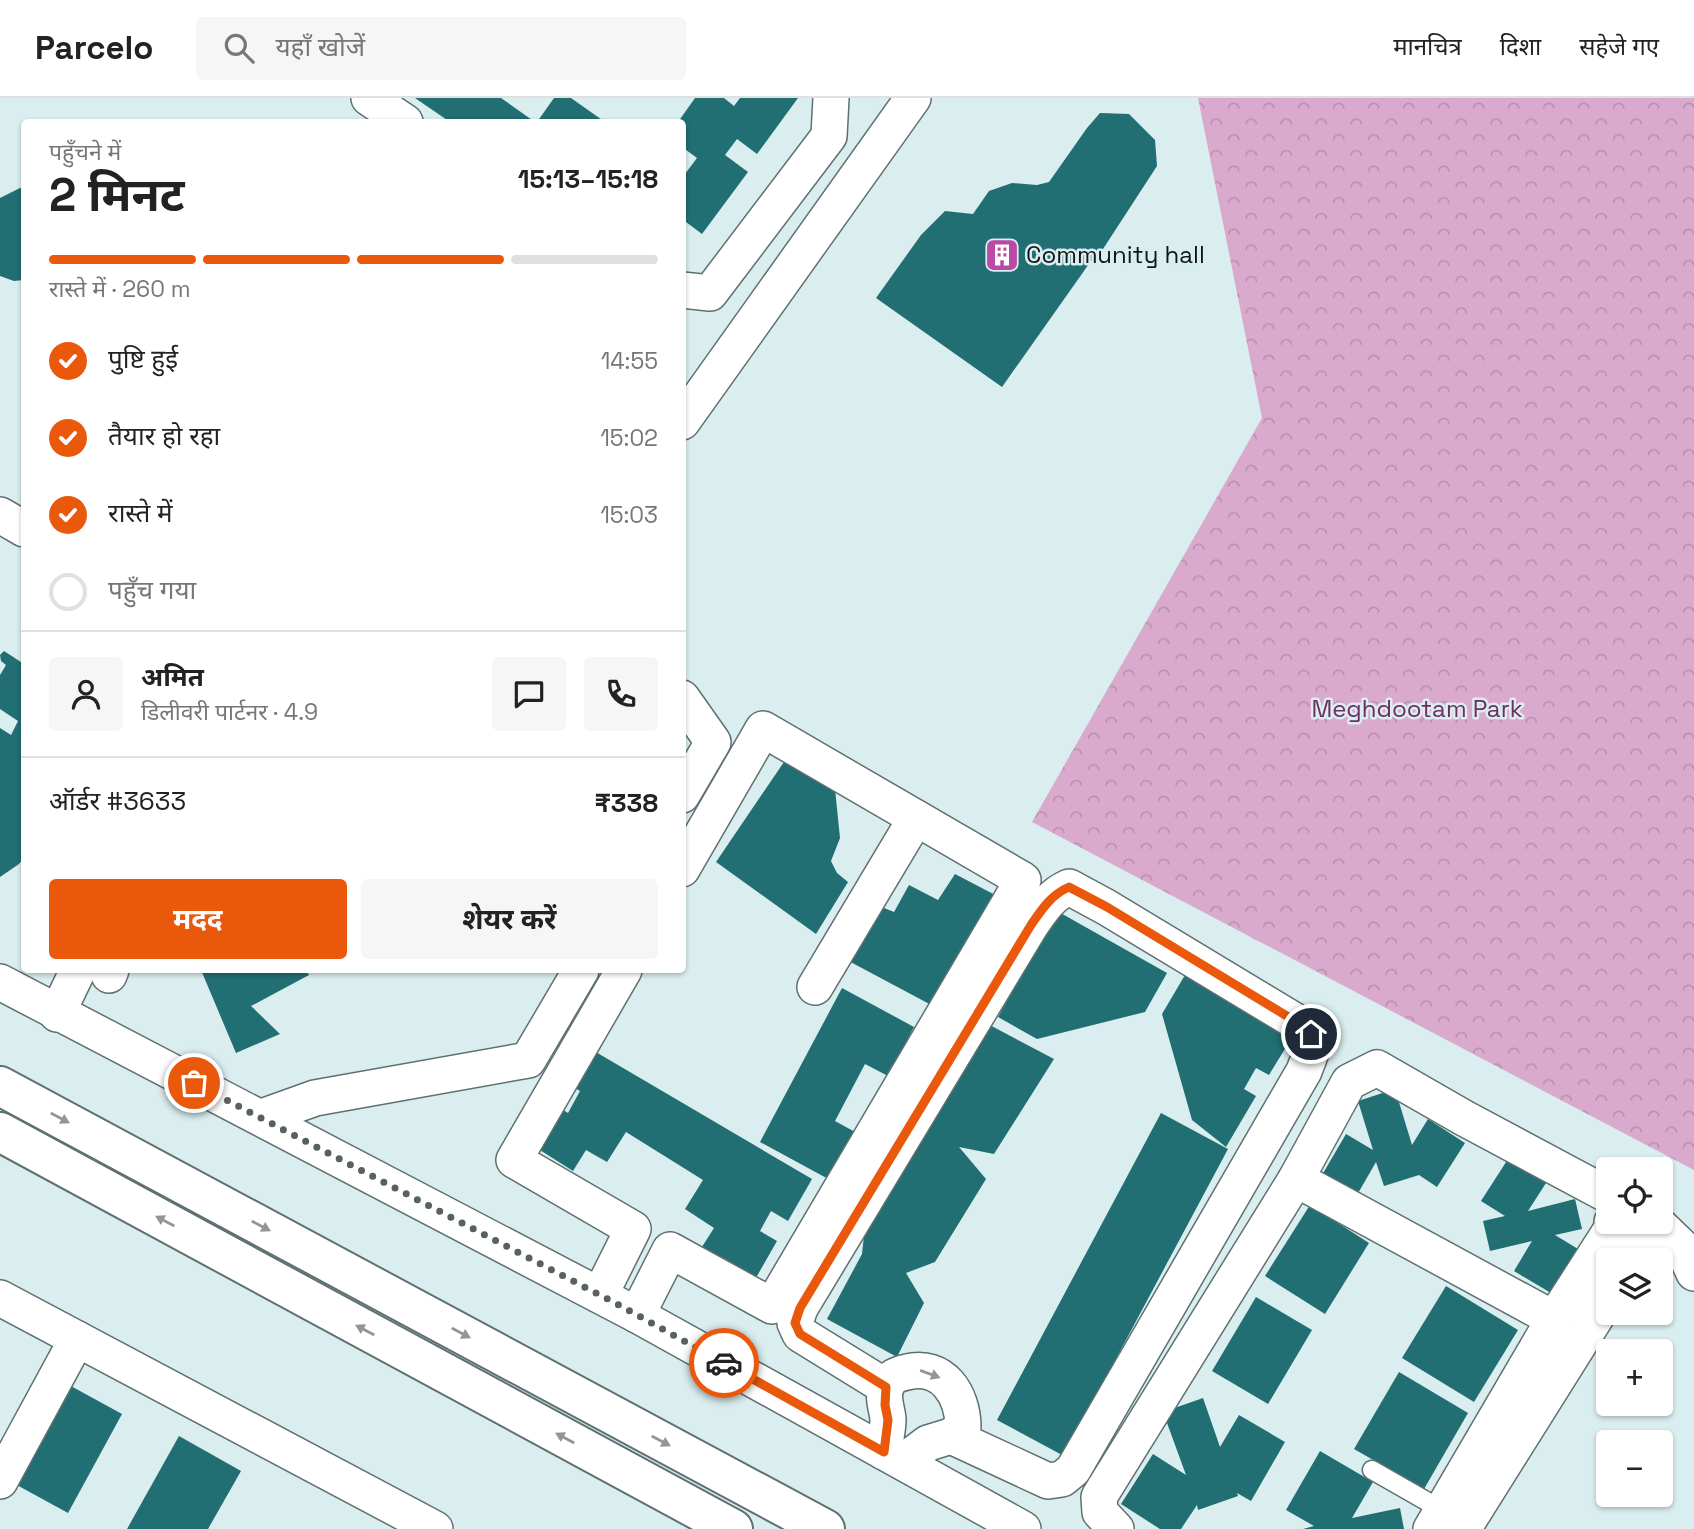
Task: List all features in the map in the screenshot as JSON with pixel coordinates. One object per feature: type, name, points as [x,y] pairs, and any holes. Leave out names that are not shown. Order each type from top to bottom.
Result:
[{"type":"street","points":[[369,98],[400,119]]},
{"type":"street","points":[[686,290],[710,293],[829,136],[831,98]]},
{"type":"street","points":[[686,416],[913,98]]},
{"type":"street","points":[[0,515],[21,527]]},
{"type":"street","points":[[686,704],[713,742],[686,787]]},
{"type":"street","points":[[622,973],[514,1160],[772,1306],[1023,880],[763,729],[686,862]]},
{"type":"street","points":[[815,987],[916,818]]},
{"type":"street","points":[[886,1387],[800,1334],[795,1323],[800,1308],[1031,925],[1058,892],[1069,887],[1107,907],[1300,1024],[1311,1034],[1313,1048],[1304,1071],[1073,1470],[1062,1479],[1048,1481],[951,1436]]},
{"type":"street","points":[[58,1014],[97,973]]},
{"type":"street","points":[[262,1117],[315,1098],[528,1060],[579,973]]},
{"type":"street","points":[[0,982],[600,1295],[1023,1529]]},
{"type":"street","points":[[1116,1529],[1100,1512],[1099,1496],[1296,1179],[1349,1082],[1377,1068],[1596,1189]]},
{"type":"street","points":[[0,1086],[825,1529]]},
{"type":"street","points":[[0,1132],[733,1529]]},
{"type":"street","points":[[1296,1179],[1554,1319]]},
{"type":"street","points":[[1640,1248],[1656,1222],[1682,1247],[1694,1273]]},
{"type":"street","points":[[600,1295],[633,1229]]},
{"type":"street","points":[[1445,1523],[1554,1319],[1609,1234]]},
{"type":"street","points":[[637,1315],[670,1250]]},
{"type":"street","points":[[0,1298],[435,1529]]},
{"type":"street","points":[[1445,1523],[1596,1315]]},
{"type":"street","points":[[0,1480],[76,1339]]},
{"type":"street","points":[[917,1369],[936,1373],[952,1388],[963,1410],[963,1427],[951,1436],[893,1457],[885,1405],[886,1387],[895,1375],[917,1369]]},
{"type":"lane","points":[[1373,1470],[1445,1523]]},
{"type":"green space","name":"Meghdootam Park","points":[[1198,98],[1694,98],[1694,1170],[1032,822],[1262,418]]},
{"type":"building","points":[[415,98],[501,98],[531,119],[446,119]]},
{"type":"building","points":[[554,98],[571,98],[601,119],[539,119]]},
{"type":"building","points":[[695,98],[724,98],[734,106],[740,98],[798,98],[757,154],[737,139],[725,155],[748,172],[702,234],[686,222],[686,173],[697,158],[686,150],[686,119],[680,119]]},
{"type":"building","name":"Community hall","points":[[1100,113],[1129,114],[1155,140],[1157,166],[1103,249],[1091,261],[1002,387],[876,298],[921,235],[945,211],[973,214],[989,191],[1012,183],[1037,185],[1049,182]]},
{"type":"building","points":[[21,188],[21,280],[0,276],[0,198]]},
{"type":"building","points":[[4,651],[21,662],[21,862],[0,877],[0,728],[11,735],[18,721],[0,709],[0,675],[6,665],[1,661],[0,655]]},
{"type":"building","points":[[786,759],[835,789],[840,838],[831,861],[837,873],[848,882],[816,934],[716,862]]},
{"type":"building","points":[[955,874],[999,897],[935,1007],[843,958],[874,904],[894,912],[909,885],[938,900]]},
{"type":"building","points":[[1057,911],[1167,973],[1145,1012],[1037,1039],[998,1017]]},
{"type":"building","points":[[202,973],[308,973],[309,975],[251,1006],[280,1034],[236,1053]]},
{"type":"building","points":[[1185,975],[1291,1039],[1269,1075],[1256,1068],[1244,1089],[1256,1096],[1226,1147],[1192,1120],[1162,1014]]},
{"type":"building","points":[[842,988],[914,1027],[888,1076],[865,1064],[835,1121],[857,1133],[832,1181],[760,1142]]},
{"type":"building","points":[[986,1023],[1054,1059],[994,1154],[959,1147],[986,1179],[935,1262],[906,1273],[924,1303],[897,1357],[827,1319],[862,1254],[865,1226]]},
{"type":"building","points":[[589,1048],[812,1179],[788,1221],[771,1211],[760,1231],[777,1241],[753,1283],[700,1250],[714,1228],[685,1209],[703,1180],[626,1132],[607,1162],[586,1150],[573,1171],[532,1145],[555,1105],[568,1113],[580,1091],[568,1084]]},
{"type":"building","points":[[1395,1089],[1412,1145],[1428,1119],[1465,1143],[1437,1187],[1419,1175],[1384,1186],[1376,1162],[1357,1195],[1322,1175],[1346,1134],[1373,1150],[1358,1101]]},
{"type":"building","points":[[1161,1113],[1228,1149],[1064,1456],[997,1420]]},
{"type":"building","points":[[1508,1159],[1546,1183],[1528,1211],[1575,1199],[1582,1229],[1555,1235],[1578,1249],[1551,1293],[1514,1271],[1532,1241],[1490,1251],[1483,1221],[1505,1216],[1481,1201]]},
{"type":"building","points":[[1310,1205],[1369,1243],[1325,1314],[1265,1276]]},
{"type":"building","points":[[1446,1286],[1518,1330],[1474,1402],[1402,1358]]},
{"type":"building","points":[[1256,1297],[1312,1330],[1268,1404],[1212,1371]]},
{"type":"building","points":[[1399,1372],[1468,1413],[1424,1489],[1354,1449]]},
{"type":"building","points":[[69,1385],[122,1414],[68,1513],[15,1484]]},
{"type":"building","points":[[1203,1398],[1220,1447],[1239,1415],[1285,1442],[1251,1501],[1237,1493],[1238,1496],[1198,1510],[1197,1505],[1181,1529],[1160,1529],[1121,1504],[1153,1454],[1186,1475],[1163,1412]]},
{"type":"building","points":[[179,1436],[241,1471],[208,1529],[127,1529]]},
{"type":"building","points":[[1320,1451],[1373,1482],[1352,1518],[1400,1508],[1404,1529],[1303,1529],[1314,1526],[1286,1510]]},
{"type":"way so far","points":[[194,1083],[619,1305],[724,1363]]},
{"type":"place","name":"Community hall","points":[[1002,255]]},
{"type":"route","points":[[724,1363],[884,1452],[888,1420],[886,1387],[800,1334],[795,1323],[800,1308],[1031,925],[1058,892],[1069,887],[1107,907],[1300,1024],[1311,1034]]}]
